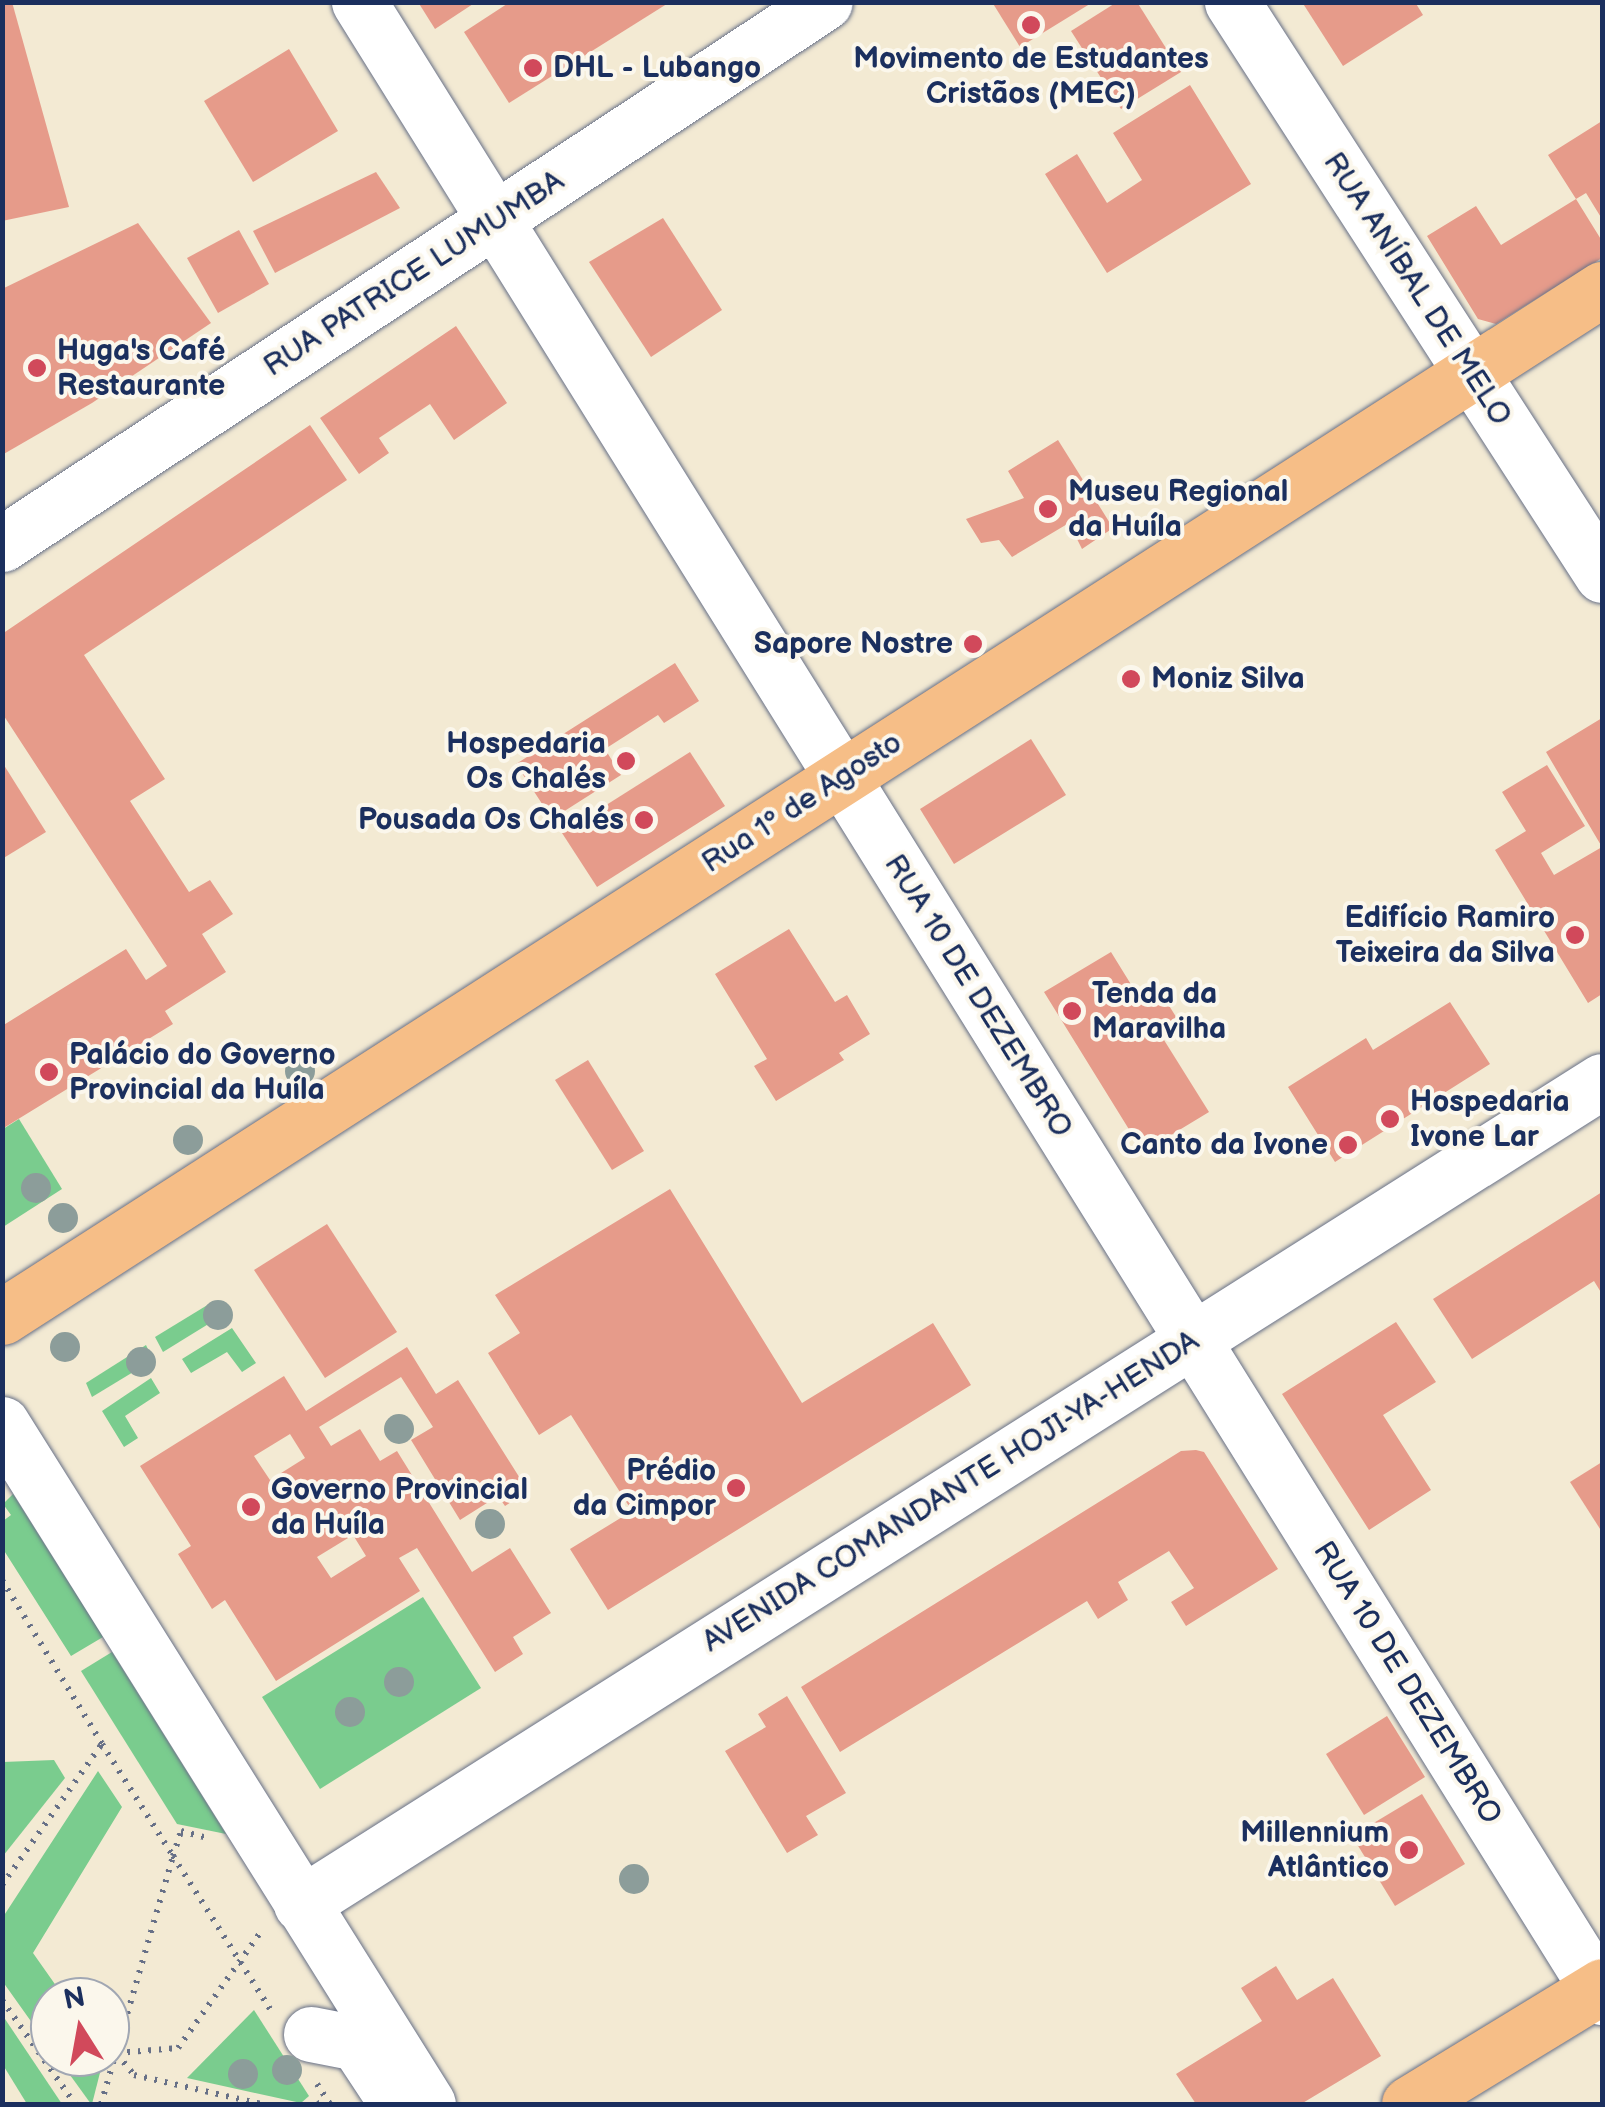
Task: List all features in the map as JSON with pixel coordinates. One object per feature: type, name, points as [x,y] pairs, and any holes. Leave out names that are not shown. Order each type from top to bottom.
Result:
[{"type":"main road","name":"Rua 1º de Agosto","points":[[2,1317],[1602,289]]},
{"type":"main road","points":[[1410,2104],[1601,1990]]},
{"type":"street","name":"RUA 10 DE DEZEMBRO","points":[[359,2],[1601,1990]]},
{"type":"street","name":"RUA PATRICE LUMUMBA","points":[[2,544],[825,2]]},
{"type":"street","name":"RUA ANÍBAL DE MELO","points":[[1232,2],[1602,575]]},
{"type":"street","name":"AVENIDA COMANDANTE HOJI-YA-HENDA","points":[[288,1921],[1602,1081]]},
{"type":"street","points":[[2,1424],[288,1921],[428,2104]]},
{"type":"street","points":[[337,2103],[311,2034],[357,2043],[397,2104]]},
{"type":"path","points":[[2,1580],[278,2022]]},
{"type":"path","points":[[3,1882],[102,1744]]},
{"type":"path","points":[[130,2004],[181,1832],[241,1843]]},
{"type":"path","points":[[130,2051],[178,2048],[266,1923],[288,1921]]},
{"type":"path","points":[[2,2000],[75,2104]]},
{"type":"path","points":[[307,2068],[337,2103]]},
{"type":"path","points":[[130,2070],[134,2075],[262,2104]]},
{"type":"path","points":[[102,2104],[109,2077]]},
{"type":"path","points":[[318,2104],[337,2103]]},
{"type":"green space","points":[[19,1119],[62,1189],[3,1227],[3,1129]]},
{"type":"green space","points":[[214,1301],[223,1315],[163,1352],[155,1337]]},
{"type":"green space","points":[[232,1328],[256,1363],[242,1372],[227,1352],[191,1373],[182,1359]]},
{"type":"green space","points":[[146,1345],[153,1360],[92,1397],[86,1383]]},
{"type":"green space","points":[[151,1378],[160,1393],[125,1416],[138,1438],[124,1447],[102,1411]]},
{"type":"green space","points":[[13,1494],[103,1637],[71,1656],[3,1549],[3,1521],[11,1515],[3,1504]]},
{"type":"green space","points":[[423,1597],[481,1688],[320,1789],[262,1697]]},
{"type":"green space","points":[[112,1652],[226,1834],[177,1824],[81,1671]]},
{"type":"green space","points":[[54,1760],[65,1778],[3,1856],[3,1762]]},
{"type":"green space","points":[[98,1771],[122,1807],[33,1953],[50,1977],[30,1977],[30,2020],[3,1982],[3,1917]]},
{"type":"green space","points":[[254,2010],[309,2096],[301,2103],[187,2078]]},
{"type":"green space","points":[[2,2016],[30,2056],[30,2077],[44,2077],[62,2104],[27,2104],[3,2065]]},
{"type":"green space","points":[[71,2077],[99,2077],[91,2104]]},
{"type":"building","points":[[2,2],[12,2],[69,207],[2,221]]},
{"type":"building","points":[[418,2],[476,2],[435,29]]},
{"type":"building","points":[[510,2],[670,2],[509,103],[464,32]]},
{"type":"building","name":"Movimento de Estudantes Cristãos (MEC)","points":[[992,2],[1093,2],[1020,47]]},
{"type":"building","points":[[1117,2],[1137,2],[1181,72],[1121,109],[1071,31]]},
{"type":"building","points":[[1302,2],[1415,2],[1423,15],[1343,66]]},
{"type":"building","points":[[289,49],[338,131],[253,182],[204,101]]},
{"type":"building","points":[[1190,85],[1251,184],[1107,273],[1045,174],[1077,154],[1107,203],[1142,180],[1113,133]]},
{"type":"building","points":[[1602,121],[1602,219],[1586,193],[1576,199],[1548,155]]},
{"type":"building","points":[[376,172],[400,208],[275,273],[253,231]]},
{"type":"building","points":[[1576,199],[1602,241],[1602,258],[1496,324],[1478,319],[1427,236],[1476,206],[1501,245]]},
{"type":"building","points":[[663,218],[722,310],[651,357],[589,262]]},
{"type":"building","points":[[138,223],[211,323],[92,403],[2,455],[2,289]]},
{"type":"building","points":[[239,230],[269,284],[218,313],[187,258]]},
{"type":"building","points":[[456,326],[507,403],[454,440],[430,404],[379,438],[389,453],[359,474],[320,418]]},
{"type":"building","points":[[310,425],[347,480],[84,655],[165,779],[130,801],[189,892],[210,880],[233,914],[202,934],[226,972],[165,1011],[173,1024],[2,1129],[2,1026],[126,949],[146,980],[167,966],[2,713],[2,634]]},
{"type":"building","name":"Museu Regional da Huíla","points":[[1058,440],[1113,528],[1082,549],[1069,523],[1012,557],[999,540],[981,543],[966,519],[1024,498],[1008,471]]},
{"type":"building","points":[[675,663],[699,701],[664,723],[658,715],[605,749],[621,775],[552,819],[516,764]]},
{"type":"building","points":[[1602,718],[1602,847],[1546,752]]},
{"type":"building","points":[[1031,739],[1066,795],[954,864],[920,809]]},
{"type":"building","name":"Pousada Os Chalés","points":[[690,752],[725,806],[597,887],[562,833]]},
{"type":"building","points":[[2,762],[46,832],[2,859]]},
{"type":"building","name":"Edifício Ramiro Teixeira da Silva","points":[[1547,765],[1585,826],[1541,853],[1554,875],[1602,847],[1602,994],[1588,1003],[1495,850],[1526,831],[1502,792]]},
{"type":"building","points":[[789,929],[835,1002],[847,995],[870,1034],[839,1053],[844,1060],[776,1101],[754,1066],[767,1059],[715,974]]},
{"type":"building","points":[[1111,952],[1140,999],[1158,988],[1178,1020],[1159,1032],[1209,1112],[1143,1152],[1044,992]]},
{"type":"building","points":[[1450,1002],[1490,1064],[1335,1162],[1288,1087],[1366,1038],[1373,1050]]},
{"type":"building","points":[[588,1060],[644,1151],[612,1170],[555,1080]]},
{"type":"building","points":[[670,1189],[802,1403],[933,1323],[971,1385],[608,1610],[570,1549],[632,1511],[571,1415],[539,1435],[488,1353],[520,1333],[495,1295]]},
{"type":"building","points":[[1602,1192],[1602,1294],[1594,1281],[1472,1359],[1433,1299]]},
{"type":"building","points":[[327,1224],[397,1332],[325,1378],[254,1270]]},
{"type":"building","points":[[1396,1322],[1436,1382],[1383,1415],[1431,1490],[1369,1530],[1282,1394]]},
{"type":"building","points":[[407,1347],[436,1394],[458,1380],[528,1491],[505,1506],[498,1496],[460,1520],[411,1440],[433,1427],[401,1377],[319,1427],[331,1446],[360,1429],[380,1461],[397,1451],[472,1572],[510,1548],[551,1613],[513,1637],[523,1654],[495,1672],[417,1548],[399,1558],[420,1591],[276,1681],[225,1600],[212,1609],[178,1554],[191,1546],[140,1466],[284,1376],[306,1411]],"holes":[[[290,1434],[305,1458],[270,1480],[254,1456]],[[353,1535],[366,1556],[331,1578],[317,1557]]]},
{"type":"building","points":[[1181,1451],[1204,1452],[1278,1569],[1186,1626],[1171,1602],[1194,1588],[1169,1551],[1118,1582],[1128,1600],[1098,1619],[1087,1601],[840,1752],[801,1687]]},
{"type":"building","points":[[1602,1462],[1602,1532],[1570,1482]]},
{"type":"building","points":[[787,1696],[846,1793],[806,1816],[818,1835],[787,1853],[725,1751],[766,1727],[758,1714]]},
{"type":"building","points":[[1387,1716],[1425,1777],[1364,1815],[1326,1754]]},
{"type":"building","name":"Millennium Atlântico","points":[[1422,1794],[1465,1864],[1395,1906],[1352,1836]]},
{"type":"building","points":[[1276,1966],[1297,2000],[1333,1978],[1381,2056],[1301,2104],[1196,2104],[1176,2074],[1262,2021],[1241,1988]]},
{"type":"place","name":"Movimento de Estudantes Cristãos (MEC)","points":[[1031,25]]},
{"type":"place","name":"DHL - Lubango","points":[[533,68]]},
{"type":"place","name":"Huga's Café Restaurante","points":[[37,368]]},
{"type":"place","name":"Museu Regional da Huíla","points":[[1048,509]]},
{"type":"place","name":"Sapore Nostre","points":[[973,644]]},
{"type":"place","name":"Moniz Silva","points":[[1131,679]]},
{"type":"place","name":"Hospedaria Os Chalés","points":[[626,761]]},
{"type":"place","name":"Pousada Os Chalés","points":[[644,820]]},
{"type":"place","name":"Edifício Ramiro Teixeira da Silva","points":[[1575,935]]},
{"type":"place","name":"Tenda da Maravilha","points":[[1072,1011]]},
{"type":"place","name":"Palácio do Governo Provincial da Huíla","points":[[49,1072]]},
{"type":"place","name":"Hospedaria Ivone Lar","points":[[1390,1119]]},
{"type":"place","name":"Canto da Ivone","points":[[1348,1145]]},
{"type":"place","name":"Prédio da Cimpor","points":[[736,1488]]},
{"type":"place","name":"Governo Provincial da Huíla","points":[[251,1507]]},
{"type":"place","name":"Millennium Atlântico","points":[[1409,1850]]}]
